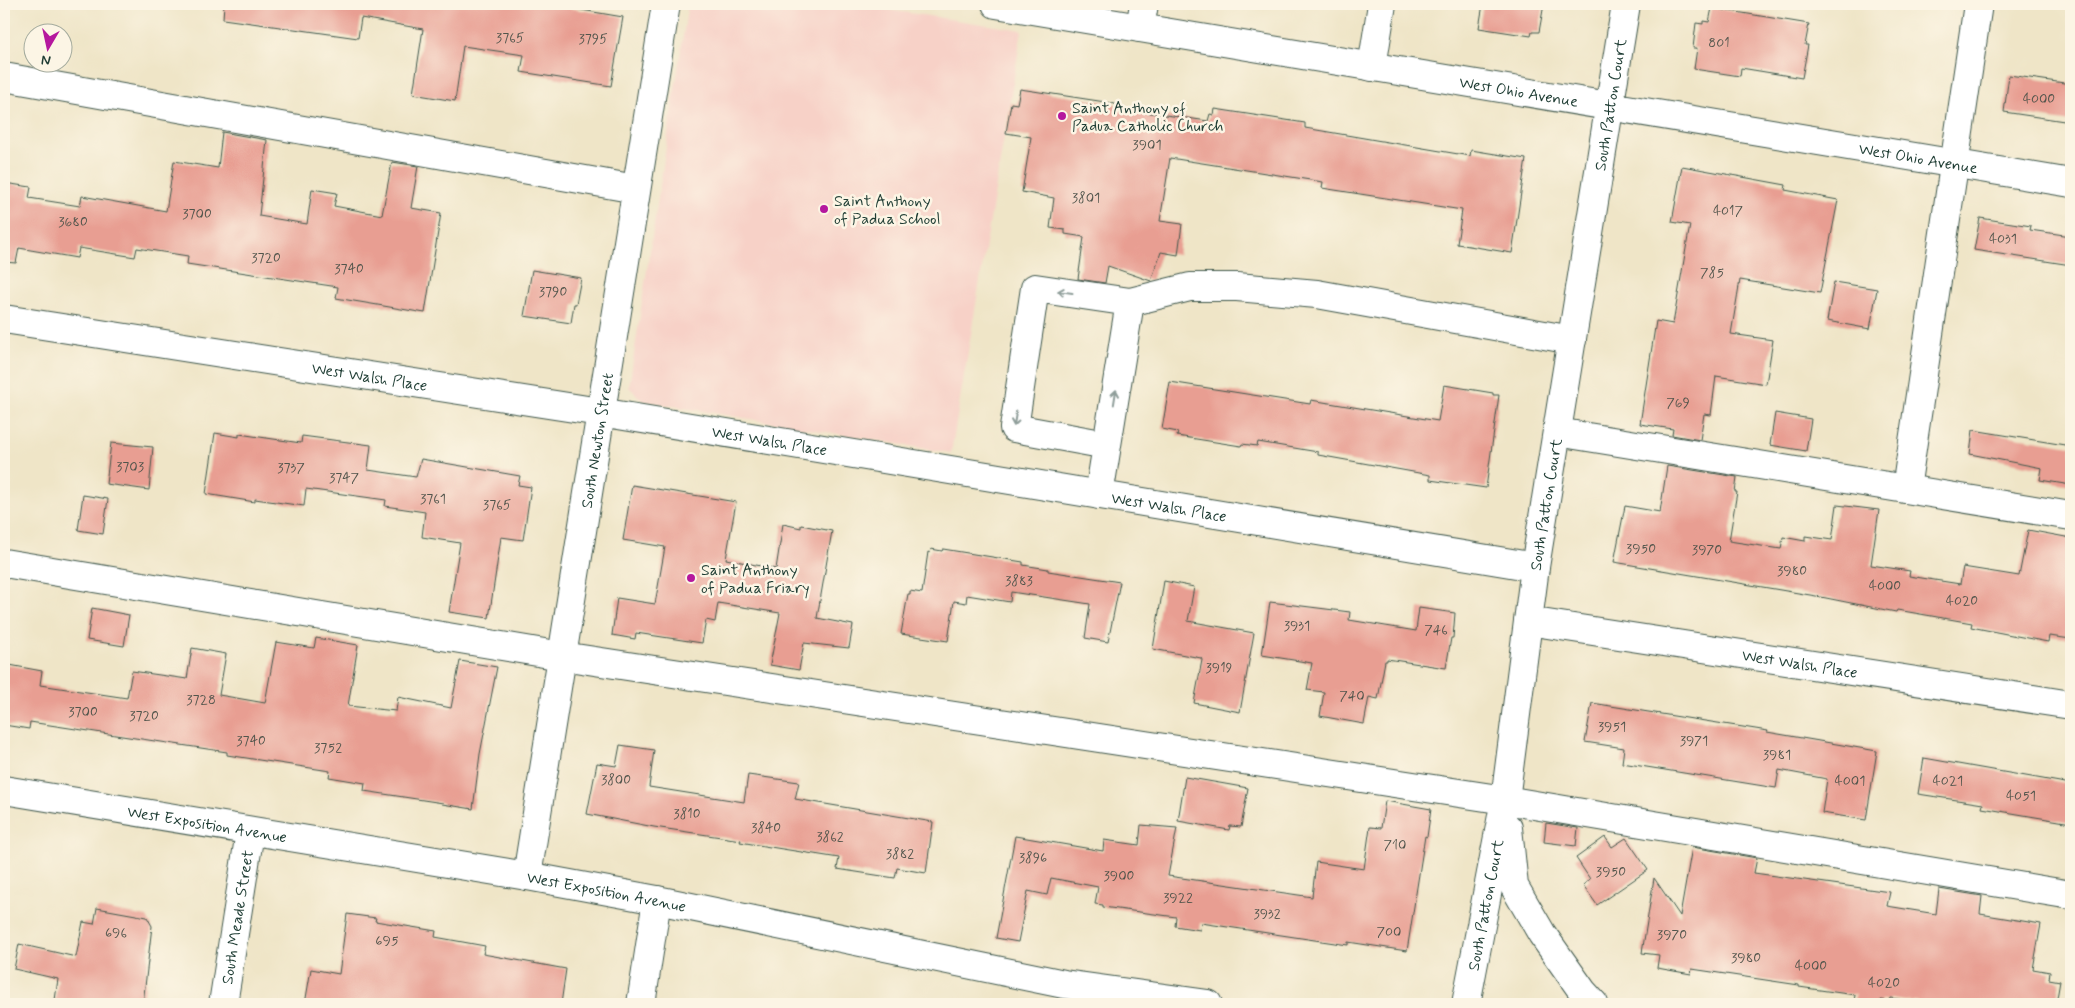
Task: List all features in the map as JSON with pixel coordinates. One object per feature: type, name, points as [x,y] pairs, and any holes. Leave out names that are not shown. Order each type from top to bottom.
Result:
[{"type":"street","name":"South Newton Street","points":[[527,876],[666,4]]},
{"type":"street","name":"West Ohio Avenue","points":[[996,4],[1142,16],[1372,67],[2071,183]]},
{"type":"street","points":[[1372,67],[1382,4]]},
{"type":"street","name":"South Patton Court","points":[[1466,1004],[1505,800],[1535,567],[1626,4]]},
{"type":"street","points":[[1906,489],[1978,4]]},
{"type":"street","points":[[4,77],[636,189]]},
{"type":"street","points":[[1107,445],[1014,428],[1035,288],[1130,302],[1190,287],[1237,287],[1317,294],[1572,340]]},
{"type":"street","points":[[1099,495],[1130,302]]},
{"type":"street","name":"West Walsh Place","points":[[4,319],[600,412],[1535,567]]},
{"type":"street","points":[[1557,432],[2071,516]]},
{"type":"street","points":[[4,563],[562,656],[1505,800],[2071,895]]},
{"type":"street","name":"West Walsh Place","points":[[1528,621],[2071,705]]},
{"type":"street","name":"West Exposition Avenue","points":[[4,790],[250,832],[527,876],[657,900],[1062,994],[1208,1004]]},
{"type":"street","points":[[1505,800],[1514,886],[1542,934],[1583,992],[1594,1004]]},
{"type":"street","name":"South Meade Street","points":[[223,1004],[250,832]]},
{"type":"street","points":[[641,1004],[657,900]]},
{"type":"shaded area","name":"Saint Anthony of Padua School","points":[[688,4],[849,4],[1022,30],[951,453],[643,401],[629,387]]},
{"type":"building","points":[[224,4],[546,4],[623,17],[611,86],[521,72],[524,55],[463,46],[455,101],[413,94],[423,29],[361,18],[358,38],[223,19]]},
{"type":"building","points":[[1483,4],[1544,4],[1539,32],[1532,32],[1531,36],[1479,28]]},
{"type":"building","points":[[1712,8],[1809,24],[1805,45],[1808,45],[1802,78],[1741,68],[1740,76],[1694,69],[1697,48],[1693,48],[1696,23],[1703,24],[1703,21],[1709,22]]},
{"type":"building","points":[[2009,75],[2071,84],[2071,122],[2004,112]]},
{"type":"building","points":[[1020,89],[1112,103],[1117,105],[1116,108],[1208,121],[1210,114],[1214,115],[1215,109],[1305,123],[1305,128],[1470,156],[1471,150],[1526,159],[1512,253],[1457,244],[1462,210],[1322,188],[1323,182],[1170,158],[1160,221],[1182,224],[1178,255],[1161,252],[1151,281],[1108,266],[1105,283],[1078,279],[1084,237],[1065,234],[1065,230],[1050,228],[1054,198],[1022,192],[1031,137],[1006,133],[1011,103],[1017,104]]},
{"type":"building","points":[[222,132],[267,140],[259,216],[307,224],[312,189],[337,193],[334,206],[382,215],[392,162],[418,166],[411,208],[441,213],[425,313],[336,298],[338,287],[187,264],[188,256],[137,248],[135,257],[79,248],[77,258],[19,248],[16,263],[4,262],[4,183],[31,187],[29,198],[80,206],[82,196],[166,211],[174,161],[218,168]]},
{"type":"building","points":[[1682,166],[1786,185],[1785,190],[1838,200],[1820,293],[1740,280],[1731,334],[1773,340],[1766,384],[1716,376],[1711,415],[1704,414],[1700,440],[1672,435],[1673,429],[1640,424],[1656,321],[1673,324],[1690,225],[1672,222]]},
{"type":"building","points":[[1980,218],[2031,226],[2030,230],[2071,236],[2071,265],[1974,250]]},
{"type":"building","points":[[532,270],[581,278],[571,323],[524,316]]},
{"type":"building","points":[[1834,282],[1877,289],[1870,329],[1827,321]]},
{"type":"building","points":[[1170,382],[1310,404],[1311,400],[1438,421],[1444,385],[1499,395],[1486,488],[1430,480],[1430,475],[1318,455],[1318,452],[1258,442],[1257,446],[1242,444],[1241,446],[1177,436],[1178,432],[1162,429]]},
{"type":"building","points":[[1775,413],[1811,419],[1806,451],[1770,445]]},
{"type":"building","points":[[1973,430],[2071,446],[2071,485],[2040,480],[2042,468],[1970,454]]},
{"type":"building","points":[[215,433],[239,437],[239,434],[301,443],[302,436],[371,445],[368,470],[416,477],[421,459],[520,476],[518,485],[531,487],[523,540],[501,537],[489,618],[449,612],[460,543],[422,537],[425,512],[385,506],[386,500],[306,489],[304,506],[255,499],[255,502],[206,494]]},
{"type":"building","points":[[111,443],[153,447],[149,490],[106,484]]},
{"type":"building","points":[[1667,466],[1737,477],[1735,492],[1737,492],[1729,541],[1781,549],[1783,537],[1805,541],[1805,536],[1832,540],[1837,505],[1879,510],[1871,565],[1910,571],[1909,576],[1960,584],[1963,567],[2019,576],[2028,530],[2071,538],[2071,639],[2049,636],[2048,642],[1971,627],[1972,623],[1897,610],[1896,612],[1816,596],[1614,562],[1625,506],[1660,512]]},
{"type":"building","points":[[632,485],[736,502],[726,559],[776,569],[783,524],[801,528],[801,525],[832,531],[817,618],[853,625],[849,648],[804,643],[799,670],[770,665],[780,613],[718,603],[715,622],[706,620],[702,643],[636,633],[635,639],[612,635],[617,598],[655,604],[665,547],[623,540]]},
{"type":"building","points":[[83,495],[108,499],[103,534],[78,530]]},
{"type":"building","points":[[931,549],[942,551],[943,549],[1023,562],[1023,565],[1048,569],[1048,571],[1120,582],[1108,642],[1085,638],[1090,604],[1011,592],[1010,602],[967,595],[966,603],[954,601],[948,641],[901,634],[908,594],[910,594],[910,591],[922,593],[928,552],[930,553]]},
{"type":"building","points":[[1164,581],[1194,587],[1188,621],[1254,633],[1240,712],[1194,703],[1201,658],[1153,649]]},
{"type":"building","points":[[1270,602],[1350,612],[1349,620],[1416,631],[1419,608],[1455,613],[1453,638],[1451,638],[1446,668],[1387,659],[1385,661],[1378,699],[1369,697],[1364,724],[1320,716],[1324,692],[1307,690],[1312,663],[1262,655]]},
{"type":"building","points":[[92,608],[129,615],[124,646],[87,640]]},
{"type":"building","points":[[316,638],[358,645],[348,706],[396,711],[398,697],[451,708],[460,661],[497,667],[480,754],[473,809],[364,791],[365,783],[329,777],[330,771],[227,755],[227,752],[30,722],[29,729],[4,725],[4,664],[42,671],[40,685],[127,698],[132,671],[187,679],[192,648],[226,654],[219,695],[265,703],[276,642],[314,648]]},
{"type":"building","points":[[1592,703],[1768,731],[1877,751],[1866,820],[1822,813],[1827,779],[1779,770],[1776,788],[1622,763],[1624,748],[1585,742]]},
{"type":"building","points":[[620,745],[654,750],[649,787],[744,802],[748,775],[799,782],[795,799],[933,822],[926,873],[897,868],[895,878],[837,869],[839,858],[587,814],[597,763],[616,766]]},
{"type":"building","points":[[1924,758],[2071,784],[2071,823],[1982,808],[1983,804],[1918,794]]},
{"type":"building","points":[[1185,777],[1248,788],[1241,827],[1230,826],[1229,830],[1178,821]]},
{"type":"building","points":[[1385,801],[1431,809],[1407,951],[1348,942],[1348,945],[1201,923],[1200,930],[1175,926],[1176,917],[1103,907],[1103,905],[1095,904],[1098,887],[1051,878],[1047,895],[1028,891],[1018,942],[996,938],[1015,836],[1103,851],[1104,840],[1139,845],[1141,825],[1177,828],[1168,876],[1312,897],[1316,862],[1364,869],[1370,827],[1381,828]]},
{"type":"building","points":[[1546,823],[1578,828],[1576,846],[1544,842]]},
{"type":"building","points":[[1605,837],[1612,847],[1626,838],[1648,870],[1597,905],[1583,885],[1590,879],[1576,858]]},
{"type":"building","points":[[1692,847],[1757,858],[1754,873],[1890,892],[1887,906],[1936,914],[1939,889],[1982,896],[1980,914],[2041,924],[2033,969],[2050,972],[2049,979],[2060,981],[2056,1004],[1933,1004],[1890,998],[1889,1001],[1881,1000],[1880,1004],[1869,1004],[1854,1002],[1855,995],[1799,987],[1799,985],[1692,969],[1691,974],[1657,968],[1659,955],[1642,953],[1654,878],[1680,916]]},
{"type":"building","points":[[97,908],[147,917],[152,926],[143,1004],[66,1004],[66,1002],[55,1000],[58,979],[14,969],[19,944],[76,957],[83,922],[94,924]]},
{"type":"building","points":[[347,914],[376,918],[375,921],[436,931],[435,937],[485,946],[483,954],[566,969],[561,1004],[305,1004],[311,969],[339,974]]},
{"type":"place","name":"Saint Anthony of Padua Catholic Church","points":[[1062,116]]},
{"type":"place","name":"Saint Anthony of Padua School","points":[[824,209]]},
{"type":"place","name":"Saint Anthony of Padua Friary","points":[[691,578]]}]
